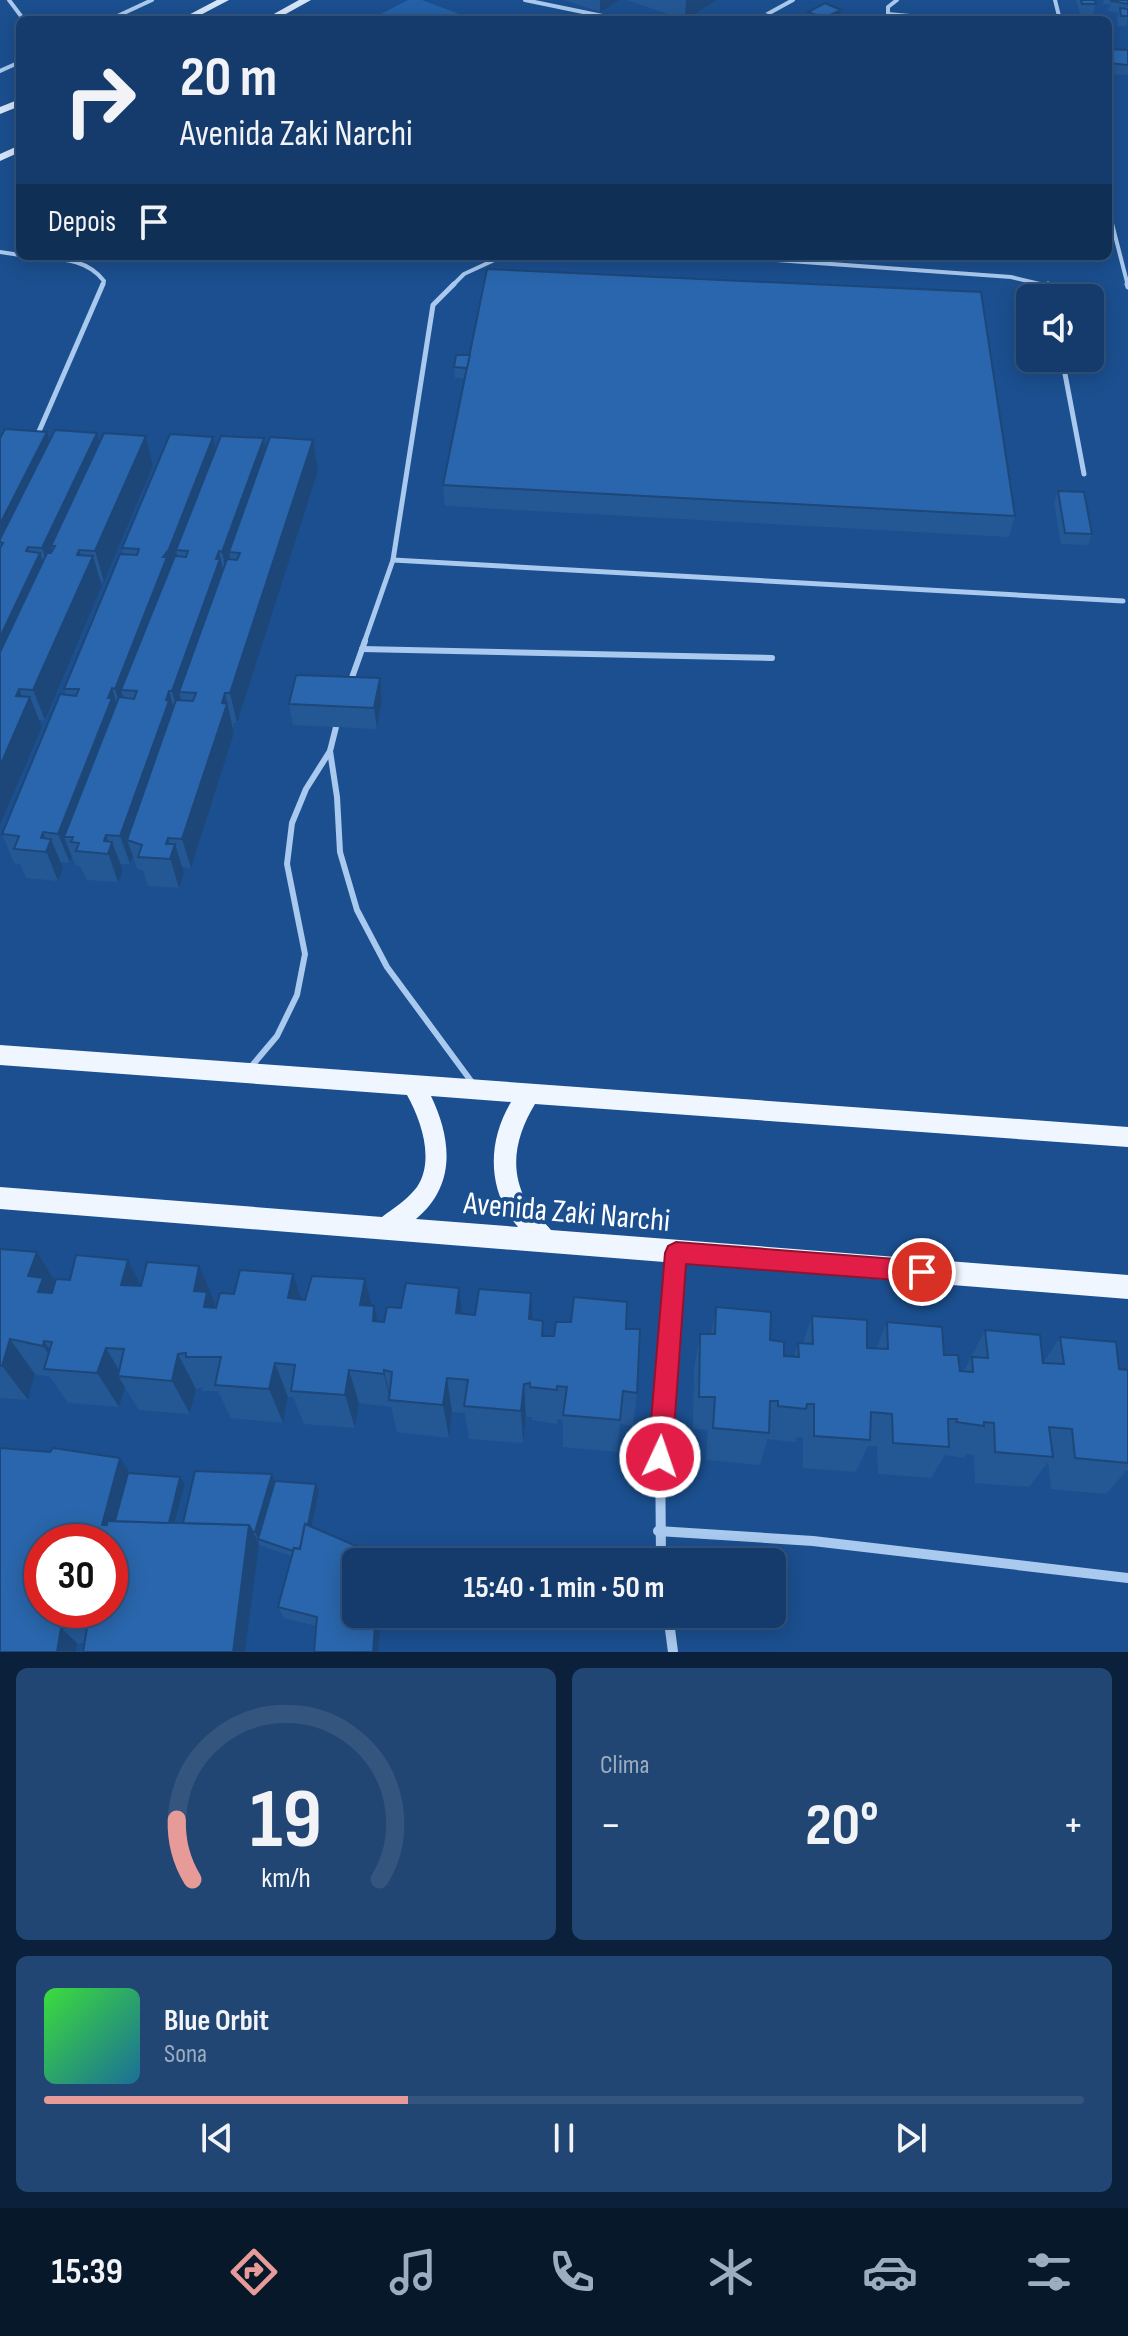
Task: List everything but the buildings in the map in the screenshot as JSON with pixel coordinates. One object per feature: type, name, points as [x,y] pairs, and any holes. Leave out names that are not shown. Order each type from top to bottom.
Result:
[{"type":"main road","points":[[192,16],[224,0]]},
{"type":"main road","points":[[276,16],[306,0]]},
{"type":"main road","points":[[0,1055],[1128,1137]]},
{"type":"main road","points":[[386,1229],[428,1190],[435,1159],[431,1113],[414,1086]]},
{"type":"main road","points":[[528,1095],[508,1128],[504,1168],[516,1207],[543,1239]]},
{"type":"main road","name":"Avenida Zaki Narchi","points":[[0,1198],[1128,1287]]},
{"type":"street","points":[[660,1548],[660,1433],[676,1253]]},
{"type":"street","points":[[658,1531],[813,1541],[1128,1578]]},
{"type":"street","points":[[670,1628],[673,1652]]},
{"type":"lane","points":[[118,16],[152,0]]},
{"type":"lane","points":[[525,0],[603,16]]},
{"type":"lane","points":[[764,16],[793,0]]},
{"type":"lane","points":[[888,14],[888,7],[897,0]]},
{"type":"lane","points":[[885,16],[910,16]]},
{"type":"lane","points":[[1112,224],[1128,287]]},
{"type":"lane","points":[[32,446],[104,281],[91,267],[62,260]]},
{"type":"lane","points":[[349,685],[393,560],[433,305],[464,274],[494,260]]},
{"type":"lane","points":[[775,260],[1011,277],[1048,284]]},
{"type":"lane","points":[[1065,372],[1084,474]]},
{"type":"lane","points":[[393,560],[1123,601]]},
{"type":"lane","points":[[362,649],[772,658]]},
{"type":"lane","points":[[245,1074],[277,1036],[297,995],[305,954],[287,864],[292,823],[306,789],[330,751],[336,727]]},
{"type":"lane","points":[[330,751],[337,797],[340,852],[357,910],[395,979],[478,1091]]},
{"type":"shaded area","points":[[408,0],[422,0],[464,16],[377,16]]},
{"type":"route","points":[[660,1457],[676,1253],[922,1272]]}]
